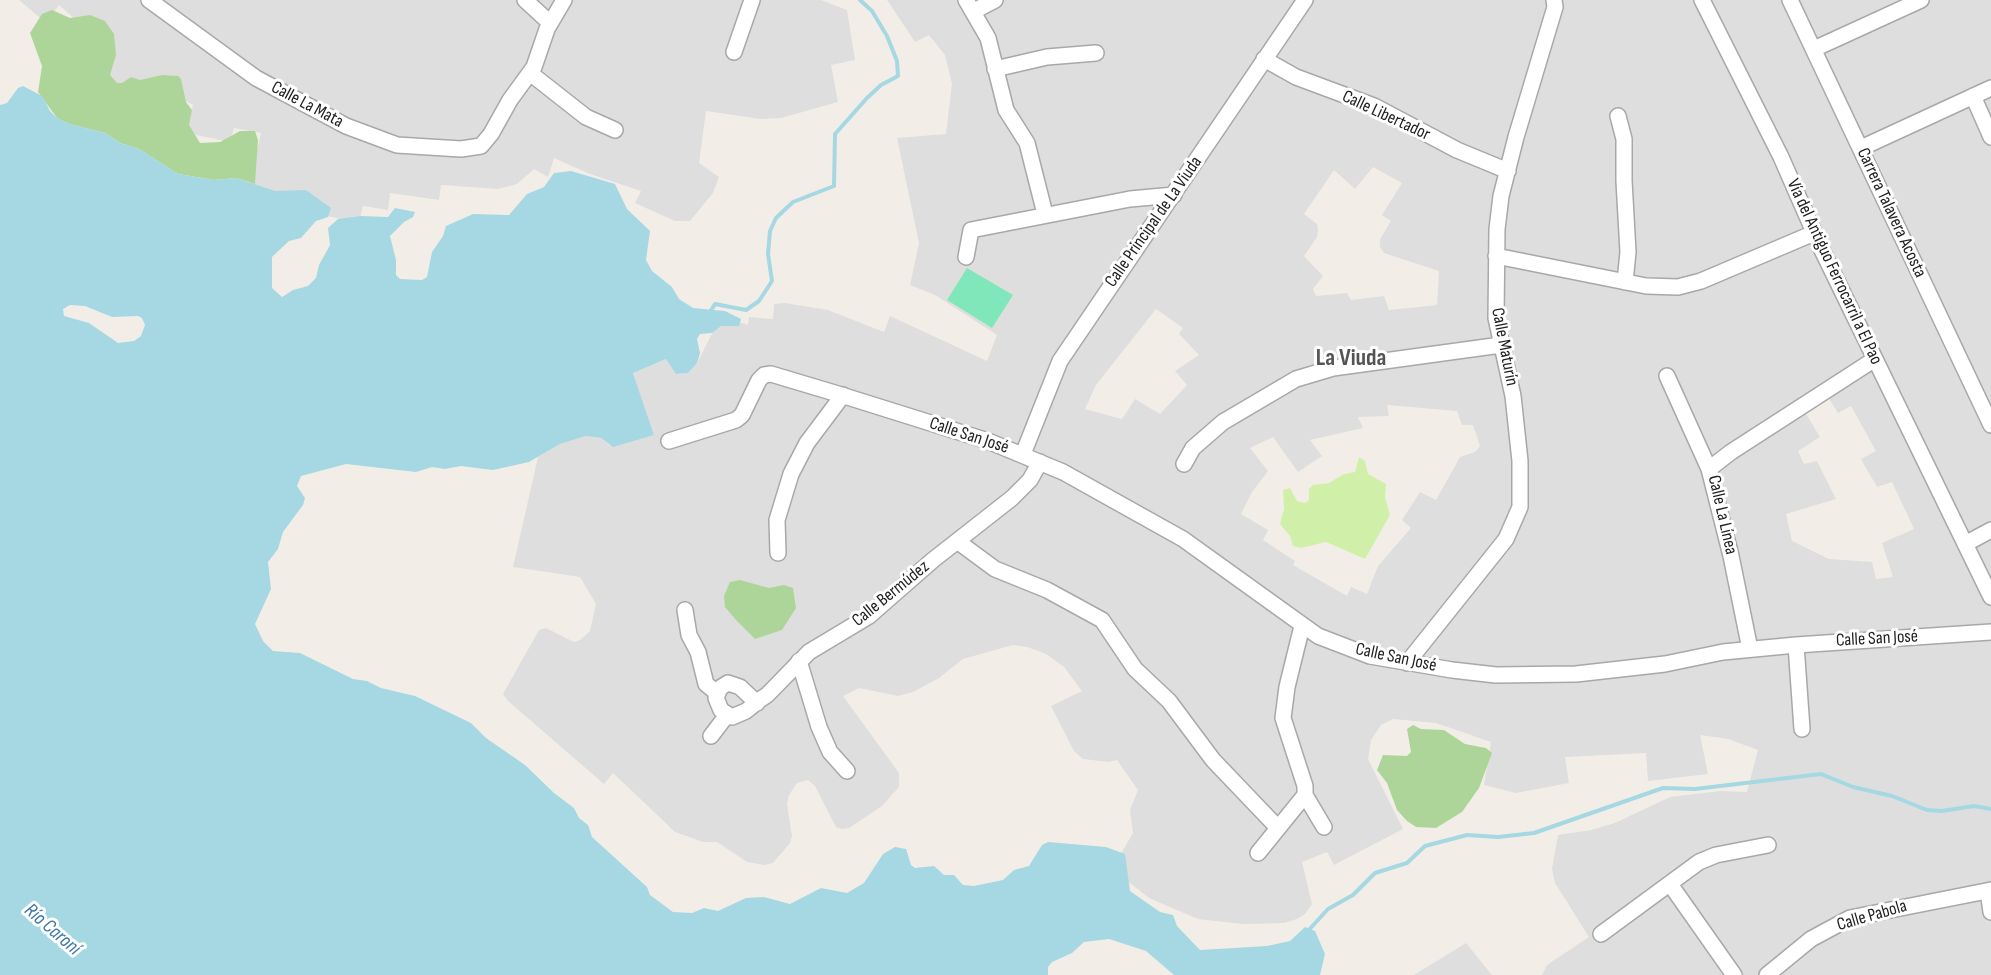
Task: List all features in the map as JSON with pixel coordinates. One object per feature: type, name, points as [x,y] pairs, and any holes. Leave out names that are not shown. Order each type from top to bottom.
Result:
[{"type":"street","name":"Calle La Mata","points":[[149,0],[256,78],[360,132],[387,142],[414,148],[472,149],[486,142],[510,100],[530,73]]},
{"type":"street","points":[[525,0],[550,23]]},
{"type":"street","points":[[564,0],[550,23],[530,73],[586,117],[615,130]]},
{"type":"street","points":[[735,52],[752,0]]},
{"type":"street","points":[[995,0],[970,5],[988,38],[1006,110],[1031,152],[1045,214]]},
{"type":"street","name":"Calle Principal de La Viuda","points":[[1023,454],[1060,361],[1305,0]]},
{"type":"street","name":"Calle Maturín","points":[[1407,663],[1426,636],[1497,552],[1511,531],[1517,515],[1521,478],[1518,434],[1514,396],[1501,345],[1495,290],[1496,256],[1500,204],[1533,75],[1555,7],[1554,0]]},
{"type":"street","name":"Vía del Antiguo Ferrocarril a El Pao","points":[[1702,0],[1781,157],[1814,233],[1991,597]]},
{"type":"street","name":"Carrera Talavera Acosta","points":[[1790,0],[1991,425]]},
{"type":"street","points":[[1814,49],[1921,0]]},
{"type":"street","points":[[995,69],[1047,57],[1096,53]]},
{"type":"street","name":"Calle Libertador","points":[[1264,59],[1296,77],[1374,106],[1457,150],[1508,171]]},
{"type":"street","points":[[1861,148],[1991,88]]},
{"type":"street","points":[[1973,96],[1991,137]]},
{"type":"street","points":[[1618,116],[1624,139],[1628,252],[1625,282]]},
{"type":"street","points":[[966,257],[971,230],[1130,199],[1174,195]]},
{"type":"street","points":[[1496,256],[1666,288],[1689,285],[1814,233]]},
{"type":"street","points":[[1184,464],[1193,448],[1222,422],[1296,379],[1332,368],[1501,345]]},
{"type":"street","name":"Calle La Línea","points":[[1750,649],[1731,556],[1708,469],[1875,359]]},
{"type":"street","name":"Calle San José","points":[[669,441],[736,420],[742,415],[759,380],[764,375],[771,374],[843,395],[1023,454],[1083,482],[1183,539],[1302,627],[1318,636],[1370,656],[1407,663],[1496,675],[1560,675],[1654,665],[1750,649],[1991,632]]},
{"type":"street","points":[[1667,376],[1708,469]]},
{"type":"street","points":[[778,553],[777,520],[791,474],[807,443],[843,395]]},
{"type":"street","name":"Calle Bermúdez","points":[[731,716],[757,703],[818,645],[868,616],[1024,487],[1040,462]]},
{"type":"street","points":[[1965,544],[1991,530]]},
{"type":"street","points":[[957,541],[994,569],[1047,590],[1102,620],[1135,669],[1169,701],[1213,760],[1281,824]]},
{"type":"street","points":[[685,610],[689,636],[698,652],[706,684],[717,693]]},
{"type":"street","points":[[1302,627],[1287,687],[1283,718],[1305,786],[1305,795],[1324,827]]},
{"type":"street","points":[[1796,645],[1802,729]]},
{"type":"street","points":[[799,661],[819,728],[830,752],[846,771]]},
{"type":"street","points":[[711,736],[731,716],[717,704],[717,693],[728,682],[740,687],[757,703]]},
{"type":"street","points":[[1281,824],[1295,794],[1296,762]]},
{"type":"street","points":[[1258,853],[1305,795]]},
{"type":"street","points":[[1601,934],[1707,858],[1768,844]]},
{"type":"street","points":[[1670,884],[1734,975]]},
{"type":"street","points":[[1990,890],[1991,912]]},
{"type":"street","name":"Calle Pabola","points":[[1767,975],[1811,939],[1850,918],[1990,890]]},
{"type":"shaded area","points":[[19,0],[821,0],[847,10],[855,60],[831,65],[838,102],[781,118],[761,119],[706,111],[699,163],[719,177],[713,193],[690,221],[675,221],[635,203],[641,191],[590,174],[554,158],[548,177],[534,169],[517,184],[498,189],[441,185],[439,200],[390,193],[388,210],[363,206],[359,223],[246,198],[261,133],[234,128],[230,142],[186,133],[193,105],[167,90],[127,94],[105,80],[83,26],[59,5],[46,23]]},
{"type":"shaded area","points":[[887,0],[1991,0],[1991,975],[1542,975],[1547,965],[1589,937],[1555,883],[1552,869],[1558,835],[1591,830],[1615,823],[1670,797],[1720,791],[1747,792],[1758,750],[1728,739],[1700,735],[1708,774],[1648,781],[1646,753],[1565,757],[1569,783],[1516,793],[1484,785],[1491,742],[1436,723],[1393,719],[1381,725],[1371,740],[1368,759],[1403,829],[1334,865],[1327,852],[1302,862],[1312,904],[1305,914],[1297,919],[1284,923],[1243,924],[1198,919],[1149,898],[1112,869],[1133,833],[1130,810],[1138,790],[1117,760],[1109,762],[1083,759],[1074,751],[1051,706],[1082,691],[1064,667],[1046,654],[1027,647],[1013,645],[963,659],[939,678],[913,692],[898,696],[859,688],[843,696],[899,773],[899,787],[882,806],[849,828],[842,829],[836,827],[815,786],[808,780],[797,783],[789,795],[787,804],[792,836],[790,843],[773,863],[764,865],[747,862],[717,842],[703,842],[675,832],[613,773],[604,784],[508,701],[503,694],[539,630],[546,628],[574,642],[580,640],[590,631],[596,604],[580,577],[513,567],[538,457],[560,444],[586,436],[601,438],[611,446],[654,435],[633,373],[666,359],[676,374],[688,373],[697,363],[721,316],[748,325],[749,317],[773,319],[774,304],[785,303],[828,310],[884,332],[890,316],[987,361],[997,335],[935,295],[910,285],[919,243],[897,138],[946,134],[952,84],[945,55],[929,35],[915,42]],"holes":[[[1373,167],[1402,183],[1382,215],[1391,221],[1380,239],[1380,247],[1384,253],[1439,271],[1437,305],[1389,310],[1384,296],[1351,300],[1347,293],[1316,296],[1313,289],[1323,276],[1304,256],[1317,237],[1318,229],[1317,224],[1304,214],[1334,170],[1355,189]],[[1156,309],[1183,328],[1179,334],[1199,355],[1175,371],[1187,385],[1160,414],[1135,399],[1122,419],[1085,409],[1096,385]],[[1828,397],[1838,413],[1851,406],[1876,451],[1861,459],[1877,487],[1892,482],[1914,529],[1882,543],[1893,577],[1876,579],[1872,562],[1829,559],[1792,541],[1786,514],[1836,499],[1817,461],[1804,464],[1798,451],[1820,437],[1805,412]],[[1387,405],[1457,411],[1462,425],[1473,425],[1480,446],[1475,452],[1460,457],[1436,500],[1420,492],[1402,520],[1411,528],[1378,566],[1367,594],[1351,587],[1347,596],[1293,565],[1295,561],[1263,540],[1268,530],[1241,514],[1252,492],[1268,471],[1250,448],[1273,437],[1298,472],[1322,456],[1310,440],[1363,428],[1358,417],[1389,416]]]},
{"type":"shaded area","points":[[1466,943],[1492,975],[1414,975]]},
{"type":"green space","points":[[52,10],[70,18],[90,15],[105,21],[114,34],[116,55],[110,75],[117,83],[122,83],[131,77],[140,80],[162,75],[178,76],[181,79],[186,102],[192,110],[189,125],[200,143],[220,142],[240,131],[255,131],[258,140],[255,184],[236,178],[214,180],[178,174],[139,149],[120,143],[105,133],[69,124],[57,118],[38,92],[42,66],[30,33],[42,14]]},
{"type":"green space","points":[[967,268],[1013,295],[992,328],[947,300]]},
{"type":"green space","points":[[1359,457],[1365,461],[1368,474],[1386,484],[1385,497],[1390,515],[1365,559],[1326,542],[1301,548],[1293,546],[1290,536],[1280,524],[1284,509],[1283,490],[1290,488],[1297,501],[1305,503],[1309,500],[1309,489],[1313,485],[1329,483],[1344,474],[1355,472]]},
{"type":"green space","points":[[740,580],[769,588],[784,585],[793,588],[796,608],[782,630],[755,639],[725,607],[724,596],[730,582]]},
{"type":"green space","points":[[1413,725],[1421,729],[1444,730],[1465,744],[1486,748],[1492,753],[1479,788],[1462,812],[1436,828],[1416,827],[1407,821],[1397,810],[1387,783],[1377,770],[1383,755],[1407,756],[1411,752],[1407,729]]},
{"type":"water","name":"Río Caroní","points":[[23,86],[42,96],[50,111],[57,118],[69,124],[105,133],[120,143],[139,149],[178,174],[214,180],[236,178],[275,191],[306,190],[331,208],[328,217],[316,221],[301,238],[289,241],[272,257],[272,288],[282,297],[293,290],[308,286],[316,278],[319,265],[330,245],[328,228],[338,219],[361,216],[388,217],[395,208],[415,212],[413,217],[404,222],[390,236],[396,260],[396,275],[400,279],[422,280],[427,277],[432,252],[443,236],[446,226],[473,214],[509,215],[527,194],[544,187],[554,173],[571,171],[615,184],[627,209],[650,231],[646,260],[652,271],[672,287],[679,299],[693,308],[725,311],[741,319],[739,326],[721,326],[712,333],[700,334],[697,339],[700,353],[697,363],[688,373],[676,374],[666,359],[633,373],[654,435],[613,447],[601,438],[586,436],[560,444],[529,462],[493,470],[461,466],[445,469],[432,467],[416,472],[346,464],[301,476],[297,486],[305,498],[303,505],[283,532],[278,549],[268,562],[271,589],[255,624],[263,641],[273,651],[300,653],[353,679],[415,696],[471,723],[486,738],[525,765],[554,793],[574,808],[579,818],[588,825],[592,837],[647,887],[650,895],[673,912],[692,913],[704,908],[718,911],[746,898],[764,897],[790,904],[821,888],[847,893],[864,883],[883,854],[895,847],[906,849],[911,865],[915,868],[934,866],[944,875],[954,875],[963,885],[974,886],[1003,880],[1014,870],[1029,866],[1042,845],[1048,842],[1106,847],[1125,854],[1130,891],[1160,912],[1173,915],[1177,926],[1200,950],[1267,946],[1290,941],[1305,927],[1315,931],[1325,954],[1320,975],[1174,975],[1146,951],[1109,939],[1084,942],[1072,953],[1052,962],[1048,967],[1048,975],[0,975],[0,105],[7,103],[18,88]],"holes":[[[70,305],[85,306],[112,317],[138,316],[142,318],[145,325],[141,336],[134,341],[118,343],[89,323],[64,316],[63,309]]]},
{"type":"waterway","points":[[710,312],[715,304],[746,310],[759,301],[772,281],[768,254],[770,231],[776,218],[793,202],[834,186],[835,134],[881,85],[898,76],[897,61],[887,36],[872,11],[860,0]]},
{"type":"waterway","points":[[1307,932],[1328,909],[1353,895],[1375,873],[1407,863],[1425,846],[1467,835],[1498,837],[1534,833],[1663,788],[1695,789],[1821,774],[1853,787],[1892,796],[1927,810],[1942,811],[1974,806],[1991,809]]},
{"type":"district","name":"La Viuda","points":[[1351,359]]}]
